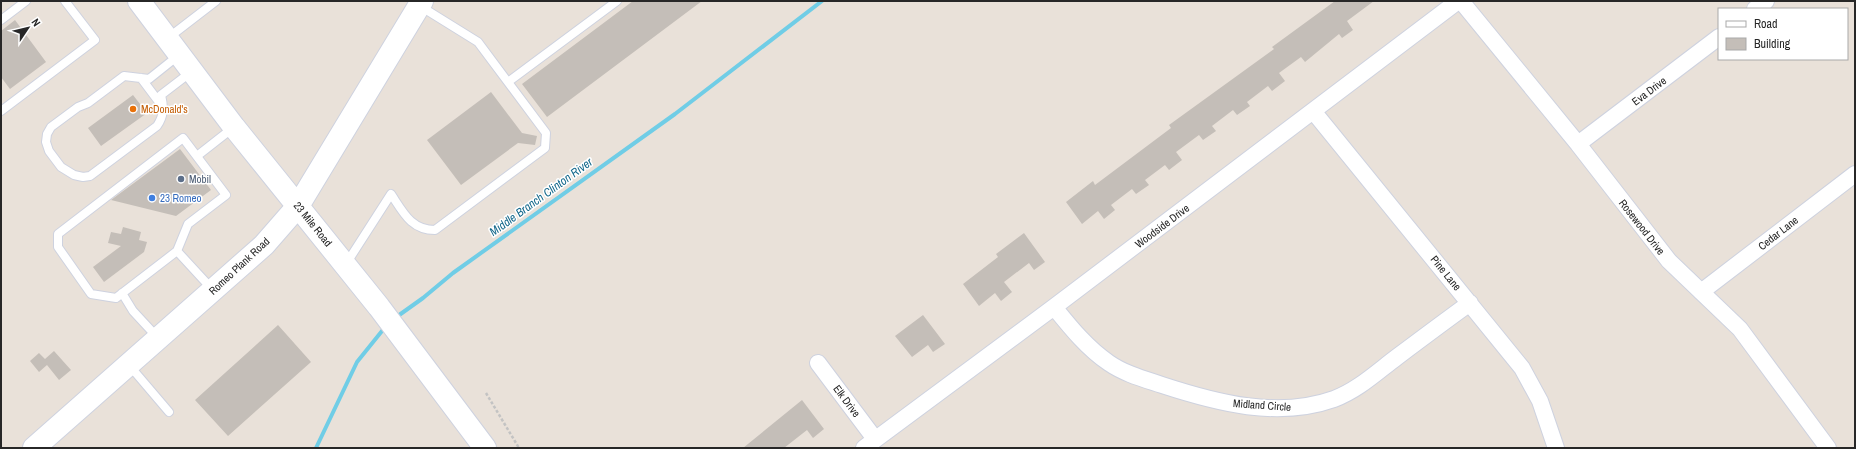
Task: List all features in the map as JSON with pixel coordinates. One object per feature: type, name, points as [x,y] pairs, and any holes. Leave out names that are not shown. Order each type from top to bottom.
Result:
[{"type":"main road","name":"23 Mile Road","points":[[139,1],[234,127],[346,264],[485,448]]},
{"type":"main road","name":"Romeo Plank Road","points":[[34,448],[264,245],[298,206],[420,3]]},
{"type":"street","name":"Woodside Drive","points":[[870,444],[1054,307],[1458,1]]},
{"type":"street","name":"Rosewood Drive","points":[[1461,1],[1578,144],[1669,261],[1740,329],[1828,448]]},
{"type":"street","points":[[1756,8],[1766,1]]},
{"type":"street","name":"Eva Drive","points":[[1578,144],[1718,38]]},
{"type":"street","name":"Pine Lane","points":[[1313,111],[1522,368],[1540,401],[1556,448]]},
{"type":"street","name":"Cedar Lane","points":[[1701,292],[1855,174]]},
{"type":"street","name":"Midland Circle","points":[[1054,307],[1082,341],[1096,354],[1110,364],[1128,373],[1192,395],[1221,402],[1260,408],[1292,409],[1310,406],[1334,398],[1358,386],[1470,303]]},
{"type":"street","name":"Elk Drive","points":[[818,363],[870,444]]},
{"type":"lane","points":[[1,20],[26,1]]},
{"type":"lane","points":[[1,111],[95,40],[65,1]]},
{"type":"lane","points":[[180,55],[149,79],[124,76],[88,103],[78,107],[51,127],[47,134],[46,142],[54,159],[66,172],[83,177],[90,176],[157,126],[162,118],[163,108],[161,94],[180,55],[216,1]]},
{"type":"lane","points":[[508,82],[617,1]]},
{"type":"lane","points":[[346,264],[391,194],[406,217],[415,225],[425,230],[435,230],[546,148],[546,133],[478,42],[420,3]]},
{"type":"lane","points":[[141,78],[163,108]]},
{"type":"lane","points":[[197,156],[234,127]]},
{"type":"lane","points":[[184,138],[226,195],[188,224],[177,251],[116,298],[91,294],[58,247],[58,234],[184,138]]},
{"type":"lane","points":[[177,251],[213,290]]},
{"type":"lane","points":[[122,294],[134,312],[158,338]]},
{"type":"lane","points":[[128,365],[169,412]]},
{"type":"path","points":[[486,393],[520,448]]},
{"type":"building","points":[[633,1],[702,1],[547,117],[522,84]]},
{"type":"building","points":[[1335,1],[1374,1],[1347,21],[1353,30],[1342,38],[1339,34],[1305,62],[1301,57],[1279,73],[1285,81],[1272,91],[1268,86],[1247,102],[1250,106],[1237,115],[1233,110],[1212,126],[1216,131],[1203,140],[1199,135],[1176,152],[1182,160],[1169,170],[1165,165],[1145,180],[1149,185],[1136,194],[1132,189],[1111,205],[1115,210],[1104,219],[1098,211],[1082,224],[1066,202],[1093,181],[1095,185],[1171,128],[1169,125],[1274,49],[1272,47]]},
{"type":"building","points":[[15,20],[46,62],[10,89],[1,77],[1,31]]},
{"type":"building","points":[[491,92],[522,133],[537,136],[535,145],[518,143],[461,185],[427,140]]},
{"type":"building","points":[[133,95],[147,113],[101,146],[88,128]]},
{"type":"building","points":[[180,149],[211,190],[176,216],[111,200]]},
{"type":"building","points":[[123,227],[141,232],[139,240],[147,242],[144,252],[104,282],[93,267],[121,246],[108,243],[111,232],[121,234]]},
{"type":"building","points":[[1024,233],[1045,262],[1034,270],[1029,263],[1004,282],[1012,292],[1001,301],[995,293],[979,306],[963,284],[998,257],[996,254]]},
{"type":"building","points":[[923,315],[945,344],[933,352],[928,345],[912,357],[895,336]]},
{"type":"building","points":[[278,325],[311,362],[228,436],[195,400]]},
{"type":"building","points":[[54,351],[71,370],[59,380],[47,365],[39,372],[30,361],[39,353],[45,359]]},
{"type":"building","points":[[802,400],[824,429],[813,438],[807,430],[784,448],[743,448]]},
{"type":"waterway","name":"Middle Branch Clinton River","points":[[395,318],[423,298],[453,273],[675,114],[822,1]]},
{"type":"waterway","name":"Middle Branch Clinton River","points":[[316,448],[357,362],[386,326]]},
{"type":"place","name":"McDonald's","points":[[133,109]]},
{"type":"place","name":"Mobil","points":[[181,179]]},
{"type":"place","name":"23 Romeo","points":[[152,198]]}]
